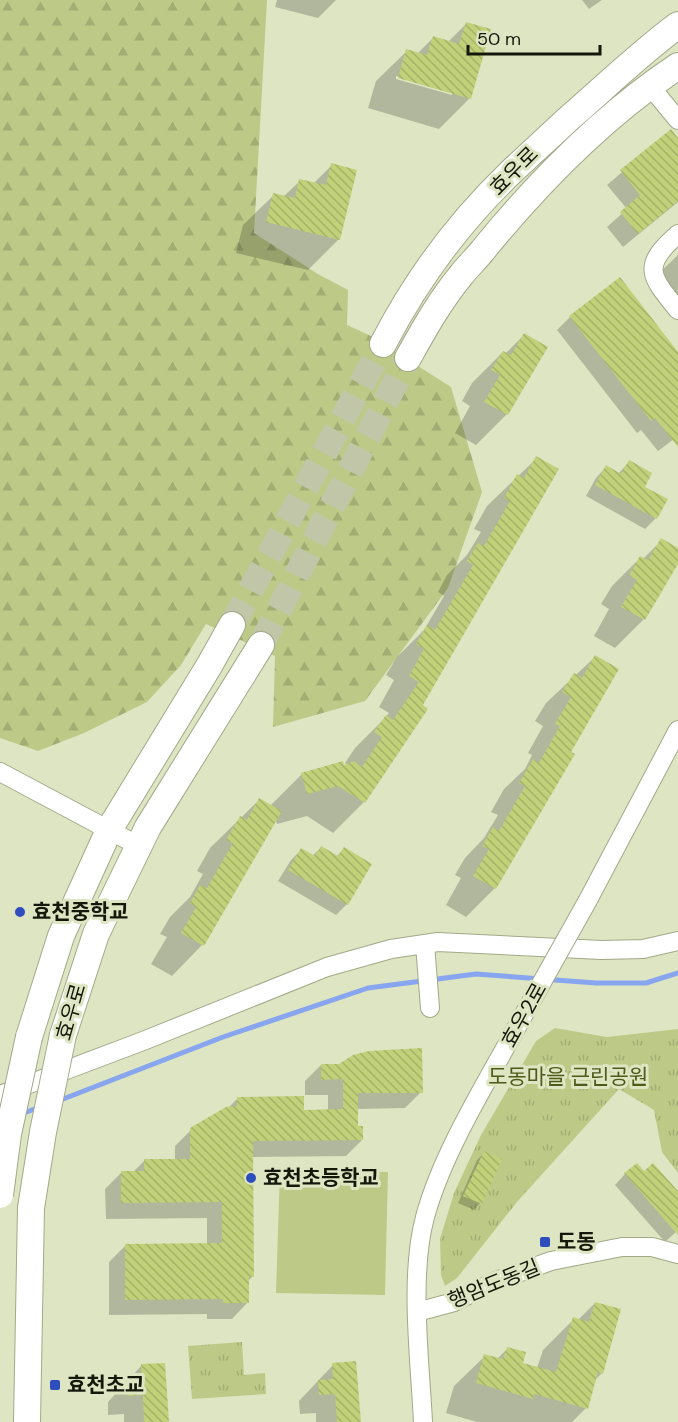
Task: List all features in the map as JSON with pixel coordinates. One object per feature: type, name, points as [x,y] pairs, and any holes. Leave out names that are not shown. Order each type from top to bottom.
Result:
[{"type":"main road","name":"효우로","points":[[383,344],[415,287],[471,216],[508,174],[630,64],[678,25]]},
{"type":"main road","name":"효우로","points":[[408,358],[461,274],[504,224],[598,127],[649,85],[678,66]]},
{"type":"main road","name":"효우로","points":[[0,1195],[8,1134],[28,1037],[61,936],[109,830],[232,625]]},
{"type":"main road","name":"효우로","points":[[27,1422],[31,1208],[43,1132],[63,1035],[96,934],[148,827],[261,645]]},
{"type":"street","points":[[649,85],[678,120]]},
{"type":"street","points":[[678,234],[663,247],[653,266],[655,280],[678,310]]},
{"type":"street","name":"효우2로","points":[[423,1422],[417,1311],[420,1244],[425,1218],[437,1182],[469,1114],[588,900],[678,730]]},
{"type":"street","points":[[0,772],[139,846]]},
{"type":"street","points":[[0,1095],[327,967],[391,949],[425,950],[438,942],[602,950],[643,949],[678,941]]},
{"type":"street","points":[[425,950],[430,1004]]},
{"type":"street","name":"행암도동길","points":[[417,1311],[454,1302],[496,1281],[551,1261],[622,1247],[652,1247],[678,1254]]},
{"type":"green space","points":[[0,0],[267,0],[254,233],[318,274],[348,290],[347,325],[369,335],[451,387],[482,492],[448,588],[365,701],[273,727],[275,656],[206,624],[181,665],[147,702],[84,733],[38,751],[0,738]]},
{"type":"green space","name":"도동마을 근린공원","points":[[555,1028],[607,1037],[678,1029],[678,1173],[662,1152],[654,1110],[619,1089],[517,1202],[457,1278],[445,1286],[441,1275],[440,1239],[454,1193],[481,1135],[536,1041]]},
{"type":"green space","points":[[280,1169],[388,1172],[385,1295],[276,1293]]},
{"type":"green space","points":[[242,1342],[244,1375],[265,1373],[266,1394],[192,1399],[188,1346]]},
{"type":"building","points":[[466,22],[491,29],[471,99],[398,78],[406,49],[427,55],[433,36],[459,44]]},
{"type":"building","points":[[671,129],[678,138],[678,201],[638,234],[620,212],[640,195],[620,170]]},
{"type":"building","points":[[331,163],[357,170],[340,240],[266,222],[273,193],[295,198],[299,179],[326,185]]},
{"type":"building","points":[[620,277],[678,352],[678,447],[655,418],[651,421],[569,316]]},
{"type":"building","points":[[524,333],[548,347],[508,415],[484,402],[500,375],[491,370],[503,351],[511,355]]},
{"type":"building","points":[[536,456],[559,469],[423,705],[428,709],[365,803],[338,786],[307,794],[301,773],[343,761],[344,765],[354,761],[362,767],[382,737],[374,732],[386,715],[393,720],[419,682],[409,676],[424,649],[416,644],[427,625],[435,630],[473,565],[467,561],[478,543],[484,546],[510,501],[504,498],[517,474],[524,478]]},
{"type":"building","points":[[629,460],[652,473],[645,487],[668,499],[657,519],[595,485],[606,465],[621,474]]},
{"type":"building","points":[[661,538],[678,548],[678,564],[645,620],[621,607],[637,580],[629,575],[640,556],[648,560]]},
{"type":"building","points":[[595,655],[619,669],[571,752],[575,754],[496,889],[473,876],[489,849],[482,846],[493,827],[499,831],[525,786],[519,783],[533,759],[539,763],[560,726],[555,724],[571,697],[562,692],[574,673],[582,678]]},
{"type":"building","points":[[259,798],[282,811],[204,946],[181,933],[196,907],[190,903],[200,885],[207,888],[233,843],[226,840],[240,816],[247,820]]},
{"type":"building","points":[[321,846],[338,856],[344,847],[372,864],[348,905],[288,870],[301,848],[315,856]]},
{"type":"building","points":[[422,1048],[423,1093],[358,1093],[358,1126],[363,1126],[363,1140],[253,1141],[254,1277],[249,1277],[249,1303],[223,1303],[223,1299],[125,1300],[125,1244],[222,1243],[222,1202],[121,1203],[121,1171],[144,1171],[144,1159],[190,1159],[190,1128],[226,1107],[237,1106],[237,1097],[304,1096],[304,1110],[343,1109],[343,1079],[321,1080],[321,1064],[339,1064],[353,1055],[369,1051]]},
{"type":"building","points":[[484,1151],[502,1159],[482,1204],[463,1196]]},
{"type":"building","points":[[637,1163],[644,1171],[653,1163],[678,1191],[678,1235],[624,1173]]},
{"type":"building","points":[[595,1302],[621,1309],[603,1374],[598,1372],[588,1409],[534,1394],[533,1399],[476,1383],[484,1354],[503,1359],[507,1347],[526,1352],[523,1363],[556,1372],[573,1317],[589,1322]]},
{"type":"building","points":[[356,1361],[361,1422],[337,1422],[335,1394],[319,1395],[318,1380],[333,1379],[332,1363]]},
{"type":"building","points":[[165,1363],[169,1422],[144,1422],[143,1395],[127,1396],[126,1381],[142,1380],[141,1364]]},
{"type":"waterway","points":[[58,1101],[223,1037],[368,988],[476,974],[596,983],[646,983],[678,973]]},
{"type":"waterway","points":[[21,1114],[40,1107]]},
{"type":"tunnel","points":[[232,625],[383,344]]},
{"type":"tunnel","points":[[261,645],[408,358]]},
{"type":"place","name":"효천중학교","points":[[20,912]]},
{"type":"place","name":"효천초등학교","points":[[251,1178]]},
{"type":"place","name":"도동","points":[[545,1242]]},
{"type":"place","name":"효천초교","points":[[55,1385]]}]
